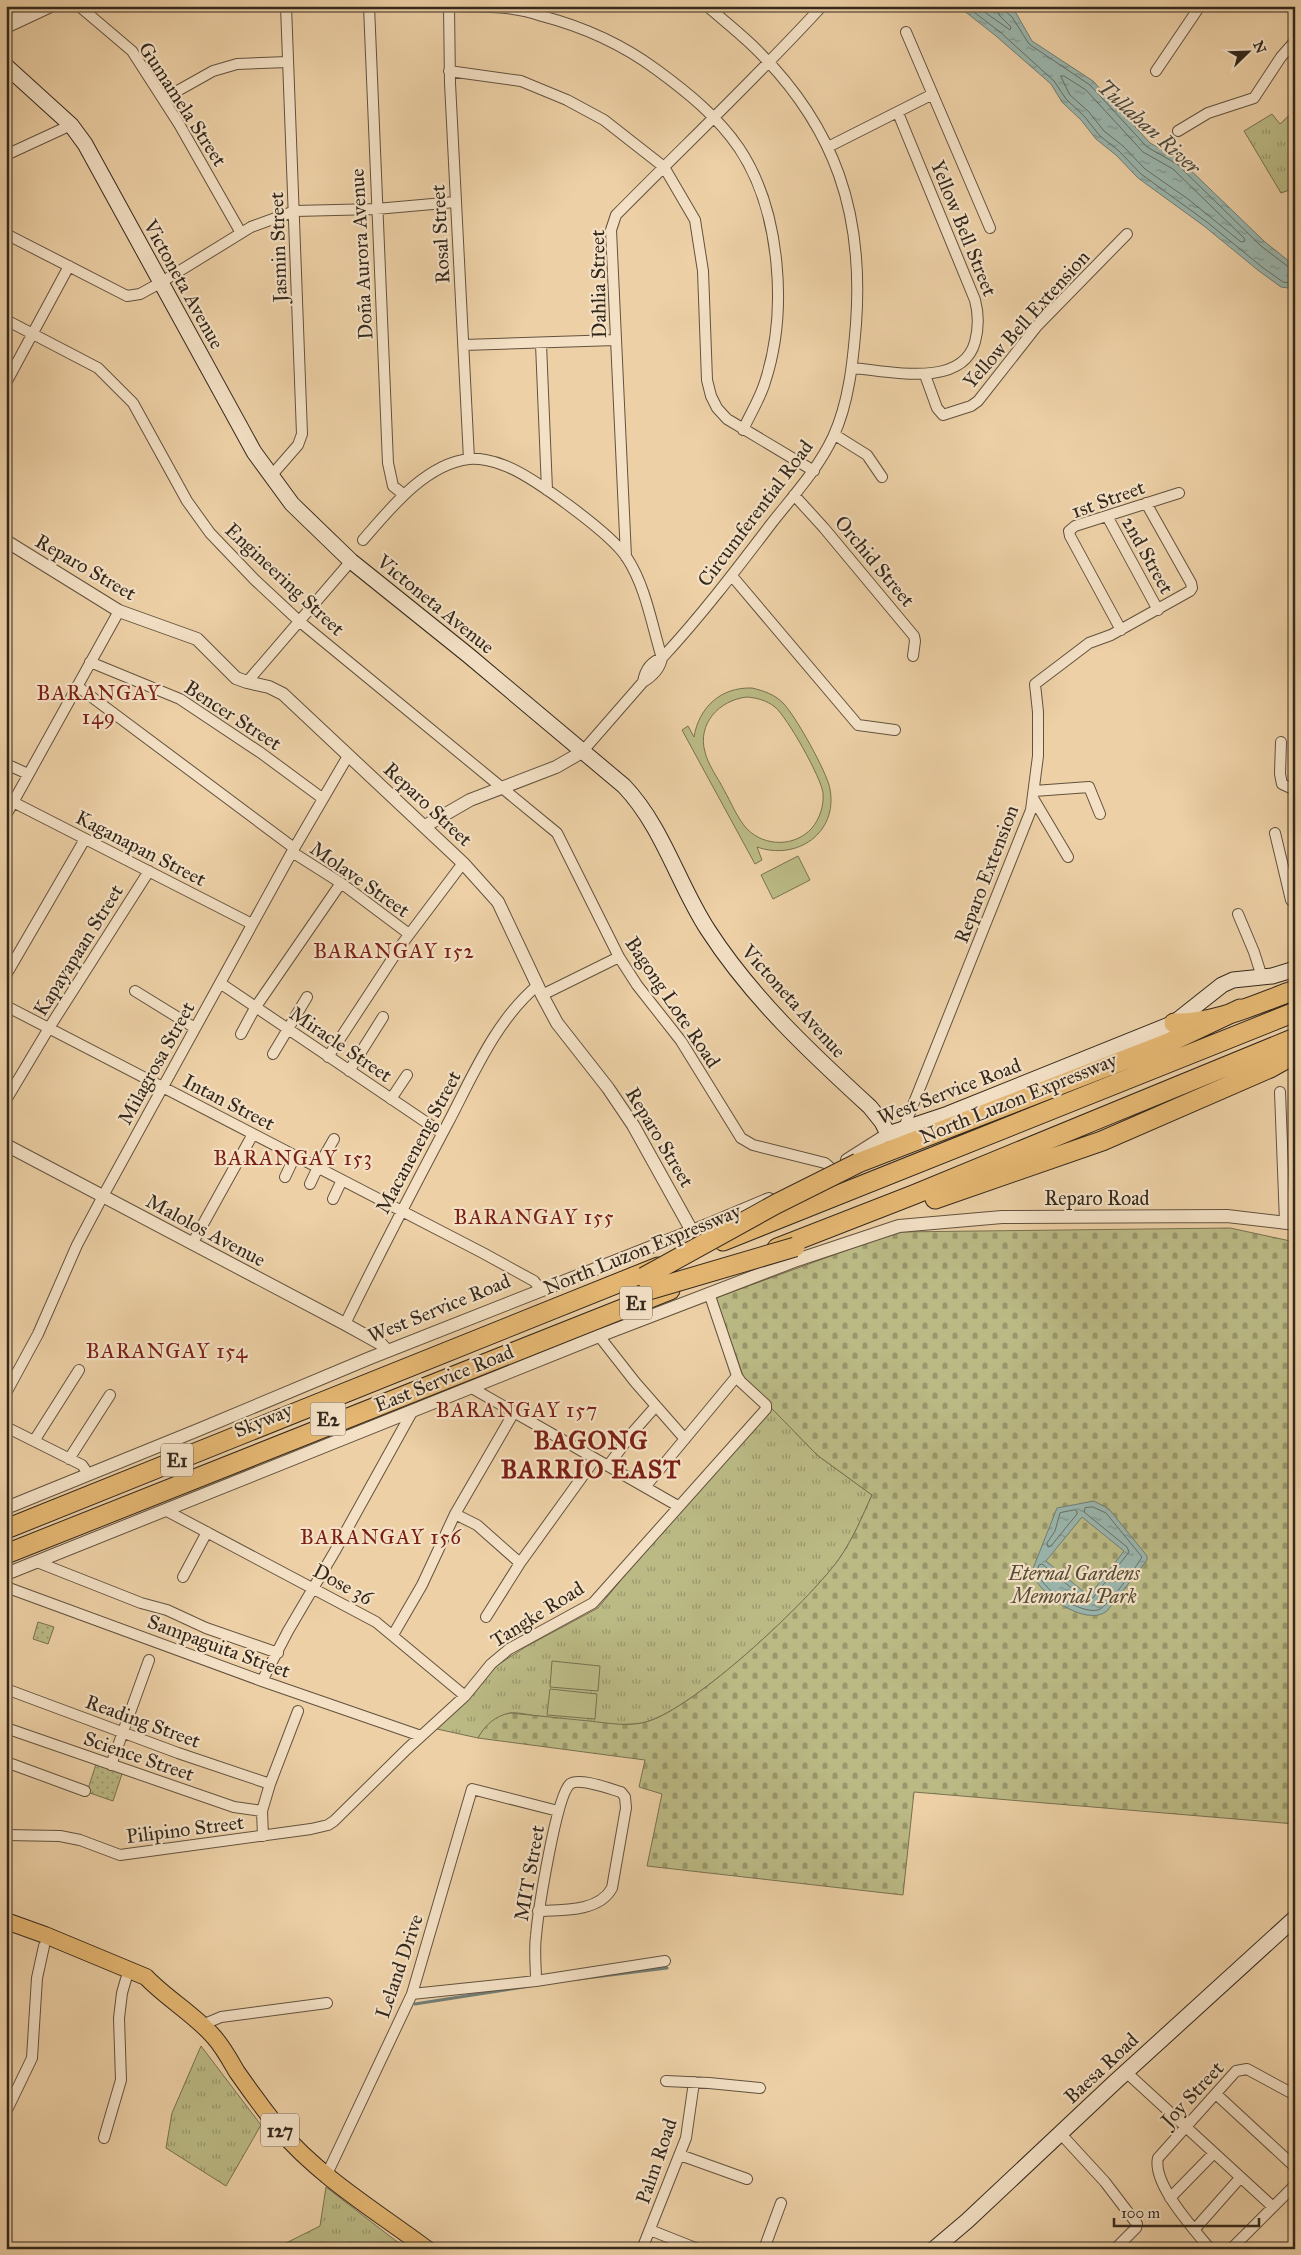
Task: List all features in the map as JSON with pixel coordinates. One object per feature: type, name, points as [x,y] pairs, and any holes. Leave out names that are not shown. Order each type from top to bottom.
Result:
[{"type":"highway","points":[[1174,1023],[1193,1024],[1295,990]]},
{"type":"highway","points":[[647,1283],[776,1204],[858,1164],[1168,1044],[1240,1009]]},
{"type":"highway","name":"North Luzon Expressway","points":[[6,1528],[1295,1012]]},
{"type":"highway","name":"E1","points":[[6,1554],[389,1400],[903,1199],[1295,1038]]},
{"type":"highway","points":[[647,1283],[795,1247],[1102,1141],[1270,1068],[1295,1054]]},
{"type":"highway","name":"Skyway","points":[[6,1534],[647,1283]]},
{"type":"highway","name":"Skyway","points":[[6,1549],[647,1283]]},
{"type":"main road","name":"Victoneta Avenue","points":[[6,66],[71,125],[109,187],[254,452],[302,515],[351,561],[468,655],[635,797],[658,834],[708,930],[750,989],[786,1027],[870,1107],[882,1122],[888,1134]]},
{"type":"main road","name":"West Service Road","points":[[888,1134],[948,1114],[1174,1023],[1222,984],[1233,980],[1262,977],[1295,969]]},
{"type":"main road","name":"Baesa Road","points":[[934,2249],[967,2221],[1126,2072],[1295,1918]]},
{"type":"main road","name":"127","points":[[6,1921],[124,1966],[146,1977],[157,1988],[189,2012],[215,2038],[254,2096],[281,2130],[327,2174],[427,2249]]},
{"type":"main road","name":"127","points":[[6,1932],[142,1986],[157,1988]]},
{"type":"street","points":[[6,20],[35,6]]},
{"type":"street","points":[[6,28],[53,6]]},
{"type":"street","name":"Gumamela Street","points":[[79,6],[132,51],[164,99],[241,233]]},
{"type":"street","name":"Jasmin Street","points":[[271,476],[298,445],[302,434],[286,6]]},
{"type":"street","name":"Doña Aurora Avenue","points":[[369,6],[376,208],[389,472],[393,486],[402,494]]},
{"type":"street","name":"Rosal Street","points":[[449,6],[449,71],[469,459]]},
{"type":"street","points":[[456,6],[514,9],[565,22],[606,38],[650,64],[690,94],[739,148],[756,180],[768,210],[775,256],[778,309],[774,344],[765,384],[743,430]]},
{"type":"street","name":"Circumferential Road","points":[[424,826],[470,800],[556,767],[582,752],[643,682],[644,672],[654,660],[662,658],[704,612],[814,471],[835,434],[853,368],[858,292],[855,239],[845,188],[828,146],[811,116],[770,63],[707,6]]},
{"type":"street","name":"Dahlia Street","points":[[626,557],[611,230],[616,215],[712,118],[770,63],[822,6]]},
{"type":"street","points":[[1156,72],[1200,6]]},
{"type":"street","points":[[906,32],[931,95],[990,228]]},
{"type":"street","points":[[1178,131],[1208,113],[1254,98],[1281,57],[1295,41]]},
{"type":"street","points":[[164,99],[213,71],[237,64],[288,62]]},
{"type":"street","points":[[449,71],[521,81],[567,100],[604,120],[664,166],[696,220],[703,271],[706,362],[711,396],[717,408],[726,418],[743,430],[814,471]]},
{"type":"street","points":[[828,146],[931,95]]},
{"type":"street","name":"Yellow Bell Street","points":[[853,368],[926,375],[951,369],[966,359],[974,345],[979,327],[979,313],[898,113]]},
{"type":"street","points":[[6,155],[71,125]]},
{"type":"street","points":[[6,234],[127,296],[135,296],[160,283],[241,233],[262,222],[295,211],[376,208],[455,202]]},
{"type":"street","name":"Yellow Bell Extension","points":[[926,375],[937,408],[943,415],[978,401],[1037,326],[1126,234]]},
{"type":"street","points":[[6,383],[69,266]]},
{"type":"street","name":"Engineering Street","points":[[6,320],[98,368],[118,386],[133,403],[188,501],[210,533],[255,580],[300,621],[502,787]]},
{"type":"street","points":[[464,345],[541,344],[616,340]]},
{"type":"street","points":[[541,344],[547,490]]},
{"type":"street","points":[[835,434],[867,456],[882,477]]},
{"type":"street","points":[[363,540],[402,494],[436,472],[469,459],[502,464],[547,490],[606,536],[626,557],[636,577],[662,658]]},
{"type":"street","name":"1st Street","points":[[1121,630],[1069,532],[1075,526],[1179,493]]},
{"type":"street","name":"Orchid Street","points":[[794,495],[914,636],[913,656]]},
{"type":"street","name":"Reparo Extension","points":[[904,1130],[1031,810],[1038,756],[1038,712],[1035,684],[1089,643],[1121,630],[1190,592],[1192,588],[1191,582],[1146,503]]},
{"type":"street","name":"2nd Street","points":[[1107,516],[1158,610]]},
{"type":"street","name":"Reparo Street","points":[[6,541],[118,611],[197,640],[236,678],[250,679],[283,694],[296,704],[306,718],[463,863],[498,902],[558,1023],[608,1088],[633,1125],[692,1231]]},
{"type":"street","points":[[250,679],[351,561]]},
{"type":"street","points":[[732,576],[858,725],[895,730]]},
{"type":"street","points":[[6,815],[118,611]]},
{"type":"street","name":"Bencer Street","points":[[90,662],[180,699],[261,753],[322,798]]},
{"type":"street","name":"Molave Street","points":[[77,686],[293,850],[409,934]]},
{"type":"street","points":[[1281,742],[1280,774],[1282,784],[1295,790]]},
{"type":"street","name":"Milagrosa Street","points":[[6,1393],[27,1357],[77,1246],[103,1196],[293,850],[348,756]]},
{"type":"street","points":[[6,764],[28,774]]},
{"type":"street","name":"Bagong Lote Road","points":[[502,787],[552,828],[562,839],[619,957],[636,985],[681,1041],[741,1138],[753,1145],[820,1161],[832,1169]]},
{"type":"street","points":[[1068,857],[1033,794],[1089,787],[1100,814]]},
{"type":"street","name":"Kaganapan Street","points":[[13,802],[252,924]]},
{"type":"street","points":[[1275,833],[1291,900],[1295,904]]},
{"type":"street","points":[[6,975],[85,839]]},
{"type":"street","points":[[328,1056],[409,934],[463,863]]},
{"type":"street","name":"Kapayapaan Street","points":[[6,1100],[49,1028],[149,871]]},
{"type":"street","points":[[241,1034],[255,1008],[341,883]]},
{"type":"street","points":[[1238,914],[1262,977]]},
{"type":"street","name":"Macaneneng Street","points":[[344,1324],[442,1133],[500,1030],[520,1002],[540,990],[619,957]]},
{"type":"street","name":"Miracle Street","points":[[220,983],[442,1133]]},
{"type":"street","points":[[135,991],[195,1028]]},
{"type":"street","points":[[272,1054],[307,997]]},
{"type":"street","name":"Intan Street","points":[[6,1006],[401,1210],[534,1281],[541,1290]]},
{"type":"street","points":[[349,1071],[383,1017]]},
{"type":"street","points":[[391,1099],[407,1075]]},
{"type":"street","points":[[1280,1092],[1290,1223]]},
{"type":"street","points":[[192,1244],[253,1134]]},
{"type":"street","name":"West Service Road","points":[[6,1508],[387,1351],[692,1231],[832,1169],[888,1134]]},
{"type":"street","points":[[310,1184],[334,1138]]},
{"type":"street","name":"Malolos Avenue","points":[[6,1145],[381,1344],[387,1351]]},
{"type":"street","points":[[285,1177],[295,1156]]},
{"type":"street","points":[[334,1198],[342,1180]]},
{"type":"street","name":"Reparo Road","points":[[899,1226],[1002,1217],[1227,1216],[1290,1223]]},
{"type":"street","name":"East Service Road","points":[[6,1574],[599,1336],[797,1260],[899,1226]]},
{"type":"street","points":[[645,1487],[737,1376],[709,1294]]},
{"type":"street","points":[[599,1336],[685,1439]]},
{"type":"street","points":[[34,1441],[79,1370]]},
{"type":"street","name":"Tangke Road","points":[[311,1830],[328,1825],[334,1821],[465,1696],[491,1664],[508,1649],[593,1603],[766,1409],[766,1404],[741,1382],[737,1376]]},
{"type":"street","points":[[470,1388],[678,1506]]},
{"type":"street","points":[[69,1459],[110,1395]]},
{"type":"street","points":[[608,1466],[633,1432],[656,1406]]},
{"type":"street","points":[[262,1681],[412,1412]]},
{"type":"street","points":[[393,1635],[422,1585],[456,1514],[513,1414]]},
{"type":"street","points":[[6,1427],[85,1467],[89,1475]]},
{"type":"street","points":[[486,1616],[520,1563],[595,1459]]},
{"type":"street","name":"Dose 36","points":[[165,1510],[360,1612],[393,1635],[465,1696]]},
{"type":"street","points":[[456,1514],[477,1525],[520,1563]]},
{"type":"street","points":[[183,1577],[207,1532]]},
{"type":"street","points":[[38,1562],[141,1603],[166,1610],[206,1628],[278,1653]]},
{"type":"street","name":"Sampaguita Street","points":[[6,1587],[262,1681],[421,1736]]},
{"type":"street","points":[[111,1765],[121,1732],[149,1660]]},
{"type":"street","name":"Reading Street","points":[[6,1689],[121,1732],[270,1784]]},
{"type":"street","points":[[263,1836],[262,1811],[270,1784],[298,1711]]},
{"type":"street","name":"Science Street","points":[[6,1728],[234,1807],[262,1811]]},
{"type":"street","points":[[6,1762],[85,1791]]},
{"type":"street","name":"MIT Street","points":[[536,1981],[538,1911],[558,1811],[569,1785],[580,1781],[621,1792],[625,1797],[626,1808],[612,1888],[607,1898],[599,1903],[567,1909],[538,1911]]},
{"type":"street","name":"Leland Drive","points":[[327,2174],[412,1994],[472,1789],[558,1811]]},
{"type":"street","name":"Pilipino Street","points":[[6,1835],[70,1838],[120,1855],[311,1830]]},
{"type":"street","points":[[6,2112],[32,2058],[37,1978],[44,1946]]},
{"type":"street","points":[[412,1994],[536,1981],[665,1960]]},
{"type":"street","points":[[104,2138],[121,2080],[119,2018],[126,1979]]},
{"type":"street","points":[[202,2025],[221,2017],[327,2003]]},
{"type":"street","name":"Joy Street","points":[[1210,2249],[1170,2198],[1158,2172],[1157,2163],[1161,2153],[1236,2071],[1242,2068],[1295,2096]]},
{"type":"street","points":[[1126,2072],[1186,2126],[1213,2154],[1272,2206]]},
{"type":"street","points":[[666,2082],[694,2082],[760,2088]]},
{"type":"street","name":"Palm Road","points":[[642,2249],[680,2155],[689,2127],[694,2082]]},
{"type":"street","points":[[1216,2094],[1295,2168]]},
{"type":"street","points":[[1060,2133],[1105,2182],[1137,2224],[1136,2228],[1115,2249]]},
{"type":"street","points":[[1170,2198],[1213,2154]]},
{"type":"street","points":[[680,2155],[747,2179]]},
{"type":"street","points":[[1194,2230],[1240,2178]]},
{"type":"street","points":[[1230,2249],[1295,2185]]},
{"type":"street","points":[[764,2249],[781,2203]]},
{"type":"street","points":[[650,2230],[698,2249]]},
{"type":"green space","points":[[1295,110],[1295,188],[1281,193],[1244,131],[1272,114],[1280,124]]},
{"type":"green space","points":[[752,688],[765,692],[783,703],[810,744],[830,789],[831,805],[828,819],[812,840],[786,850],[757,847],[762,860],[755,864],[682,730],[688,726],[694,737],[706,708],[721,695]],"holes":[[[747,697],[761,700],[775,707],[795,734],[821,785],[823,798],[819,816],[812,828],[797,839],[771,842],[754,835],[747,829],[737,815],[706,757],[703,742],[707,723],[719,708],[737,699]]]},
{"type":"green space","points":[[798,856],[810,880],[773,899],[761,875]]},
{"type":"green space","name":"Eternal Gardens Memorial Park","points":[[1230,1228],[1295,1242],[1295,1824],[914,1792],[903,1895],[647,1866],[662,1794],[639,1787],[645,1760],[478,1738],[491,1722],[500,1716],[510,1713],[625,1724],[646,1722],[667,1713],[720,1676],[777,1626],[824,1578],[839,1559],[853,1536],[872,1495],[817,1455],[745,1381],[715,1298],[897,1232]]},
{"type":"green space","points":[[771,1407],[817,1455],[872,1495],[853,1536],[839,1559],[778,1625],[750,1651],[693,1697],[667,1713],[646,1722],[607,1724],[510,1713],[496,1719],[478,1738],[437,1729],[496,1666],[527,1646],[598,1608],[681,1507]]},
{"type":"green space","points":[[38,1622],[54,1627],[48,1644],[33,1639]]},
{"type":"green space","points":[[552,1661],[600,1666],[598,1691],[550,1687]]},
{"type":"green space","points":[[550,1689],[597,1694],[595,1719],[547,1715]]},
{"type":"green space","points":[[97,1761],[123,1771],[113,1801],[87,1792]]},
{"type":"green space","points":[[201,2046],[261,2125],[226,2186],[166,2148],[172,2113]]},
{"type":"green space","points":[[326,2187],[400,2244],[397,2249],[293,2249],[286,2243],[320,2226]]},
{"type":"water","points":[[958,6],[1005,6],[1016,13],[1032,41],[1093,81],[1150,143],[1180,160],[1265,242],[1295,266],[1295,289],[1281,287],[1204,226],[1138,178],[1116,155],[1096,139],[1081,120],[1062,102],[1051,84]]},
{"type":"water","points":[[1094,1501],[1109,1509],[1147,1556],[1147,1560],[1107,1611],[1098,1615],[1075,1612],[1063,1606],[1042,1589],[1032,1571],[1057,1508]],"holes":[[[1082,1517],[1124,1551],[1089,1596],[1046,1561]]]},
{"type":"waterway","points":[[578,1979],[667,1968]]},
{"type":"waterway","points":[[415,2004],[530,1986]]},
{"type":"district","name":"BARANGAY 149","points":[[99,705]]},
{"type":"district","name":"BARANGAY 152","points":[[394,951]]},
{"type":"district","name":"BARANGAY 153","points":[[293,1158]]},
{"type":"district","name":"BARANGAY 155","points":[[534,1217]]},
{"type":"district","name":"BARANGAY 154","points":[[167,1351]]},
{"type":"district","name":"BARANGAY 157","points":[[517,1410]]},
{"type":"district","name":"BAGONG BARRIO EAST","points":[[591,1454]]},
{"type":"district","name":"BARANGAY 156","points":[[381,1537]]},
{"type":"water label","name":"Tullahan River","points":[[1149,127]]}]
